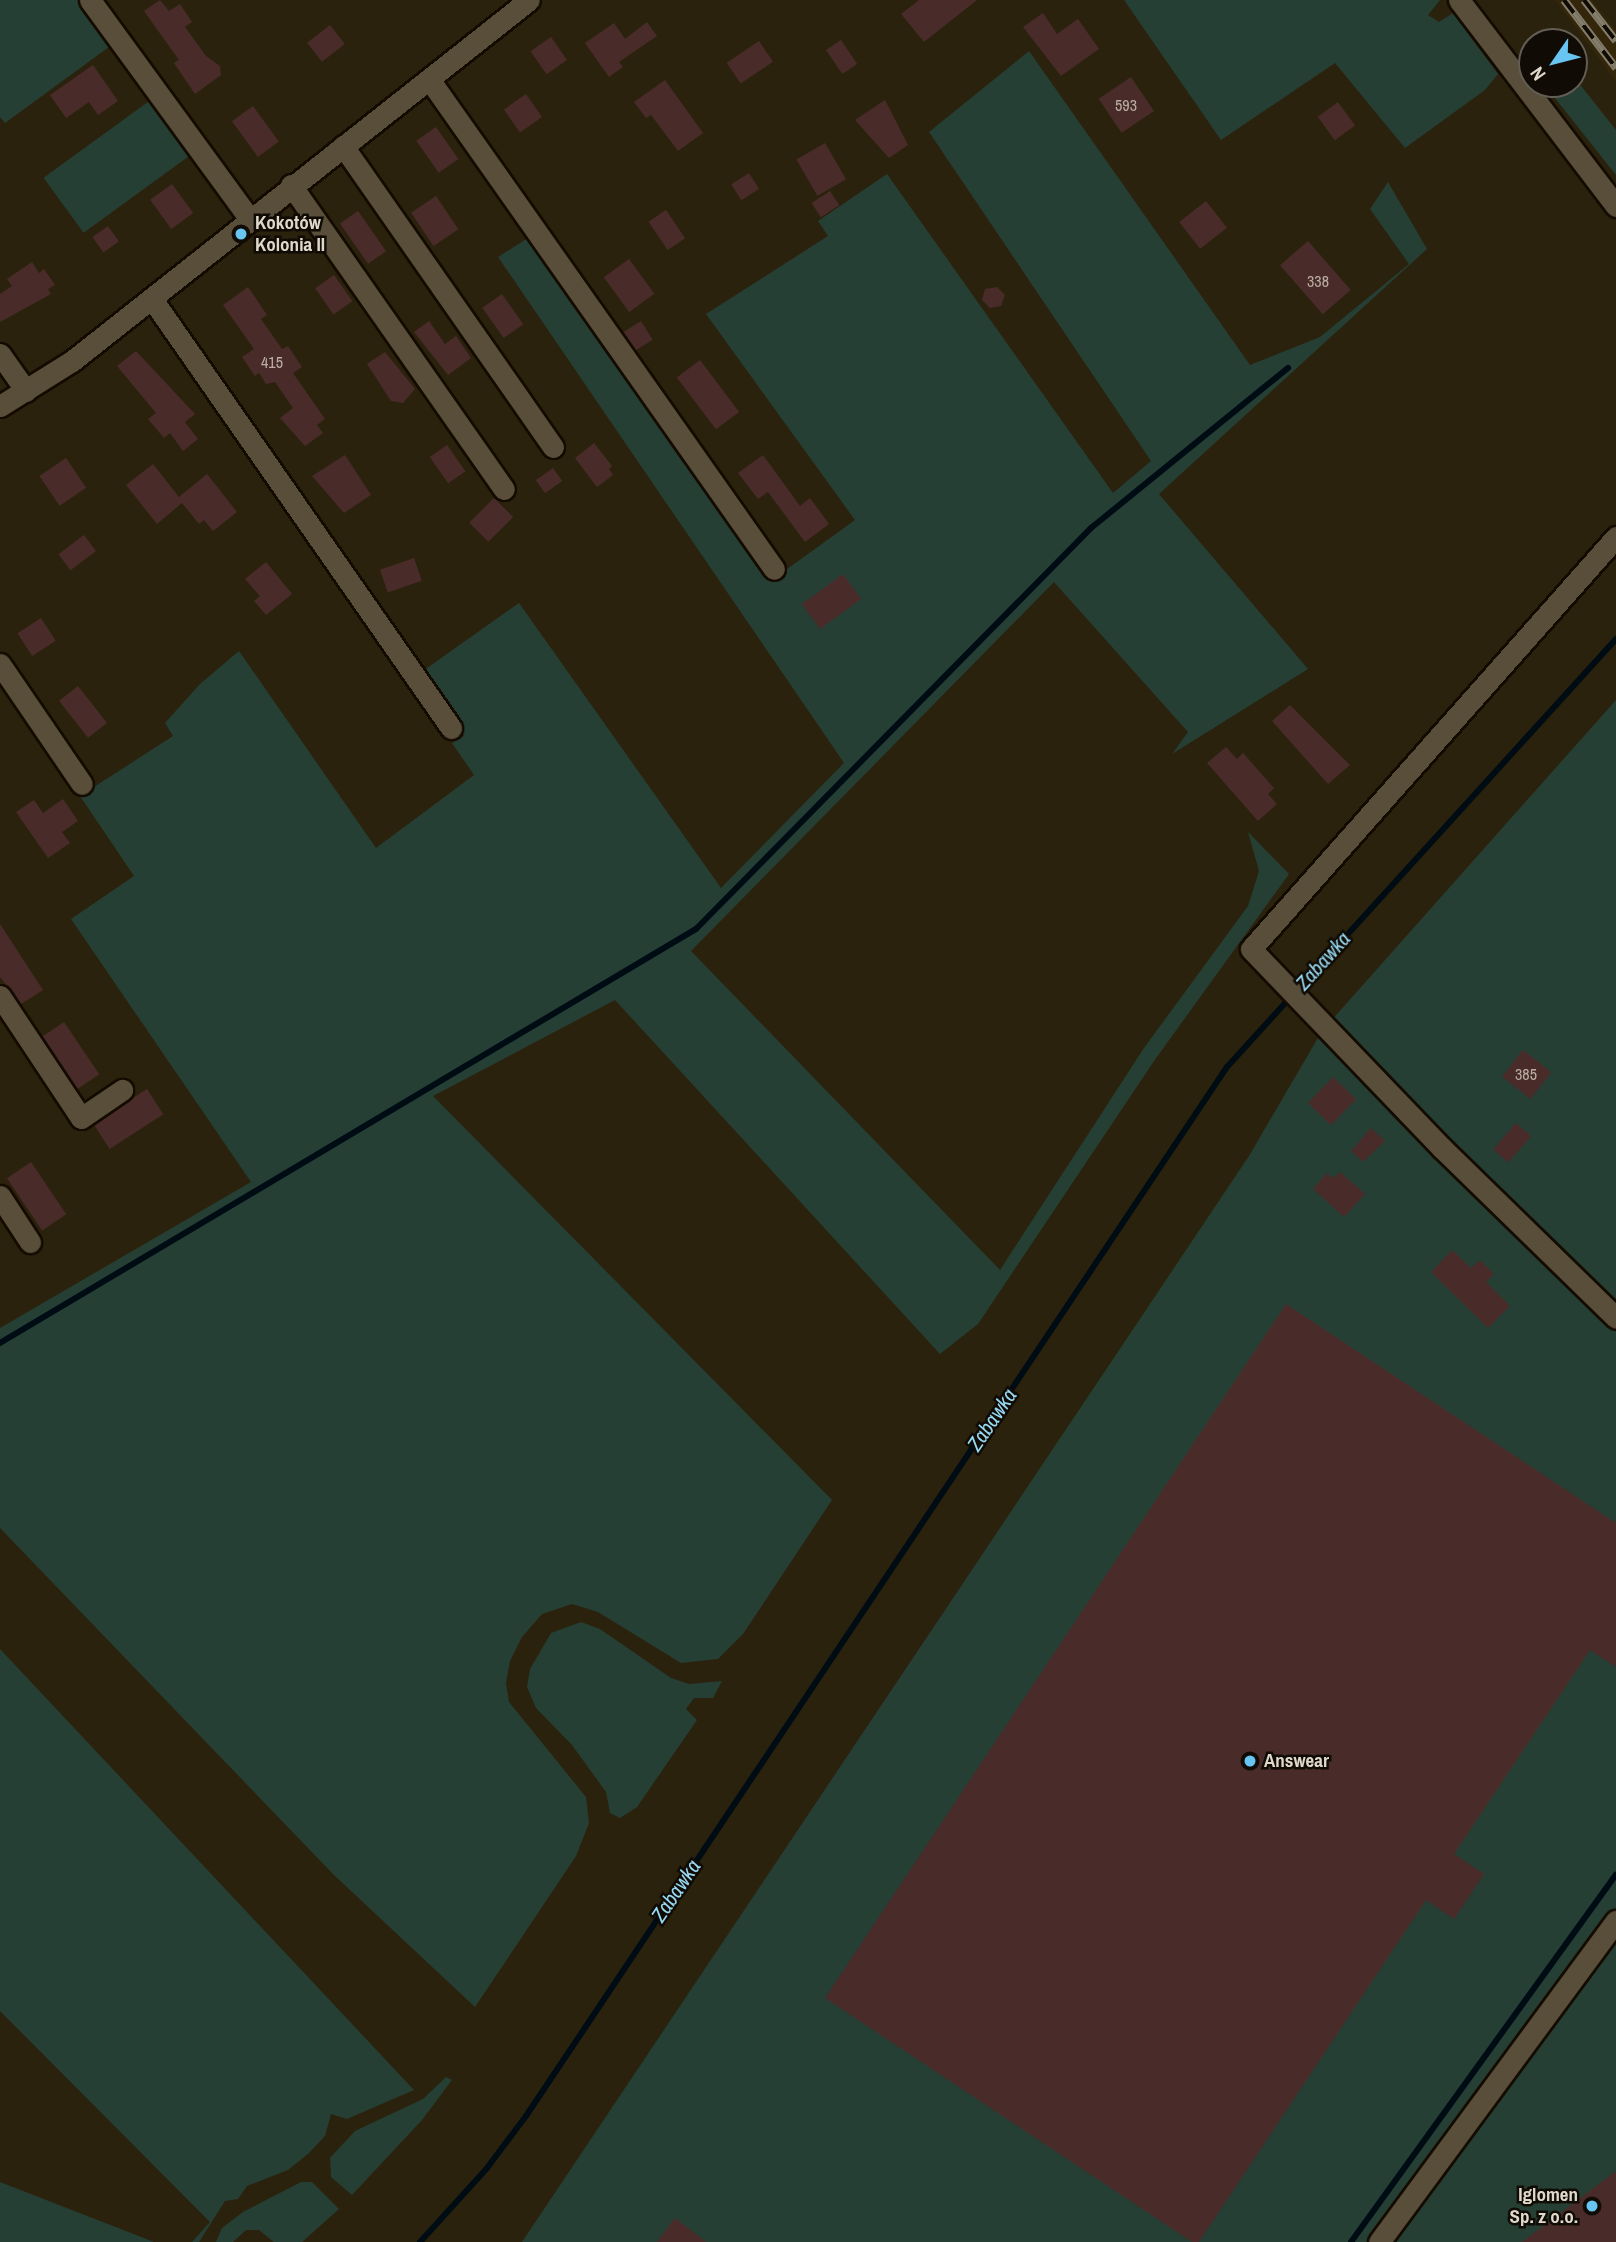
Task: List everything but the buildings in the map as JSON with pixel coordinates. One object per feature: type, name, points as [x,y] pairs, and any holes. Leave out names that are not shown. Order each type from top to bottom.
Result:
[{"type":"street","points":[[90,0],[249,218]]},
{"type":"street","points":[[0,406],[26,391],[152,299],[249,218],[529,0]]},
{"type":"street","points":[[1459,0],[1616,206]]},
{"type":"street","points":[[429,79],[774,569]]},
{"type":"street","points":[[343,146],[553,447]]},
{"type":"street","points":[[291,185],[504,489]]},
{"type":"street","points":[[152,299],[451,729]]},
{"type":"street","points":[[0,354],[26,391]]},
{"type":"street","points":[[1616,537],[1251,950],[1304,1001],[1442,1148],[1616,1318]]},
{"type":"street","points":[[0,664],[82,784]]},
{"type":"street","points":[[0,996],[81,1118],[122,1090]]},
{"type":"street","points":[[0,1196],[30,1242]]},
{"type":"street","points":[[1379,2242],[1616,1921]]},
{"type":"shaded area","points":[[1555,0],[1592,0],[1616,31],[1616,81],[1588,44],[1588,28],[1576,28]]},
{"type":"green space","points":[[0,0],[81,0],[113,44],[5,123],[0,117]]},
{"type":"green space","points":[[1124,0],[1440,0],[1428,15],[1439,22],[1453,13],[1498,74],[1485,90],[1405,148],[1335,63],[1221,140]]},
{"type":"green space","points":[[1029,51],[1250,365],[1320,337],[1409,264],[1370,209],[1388,182],[1427,249],[1159,494],[1308,669],[1172,754],[1188,732],[1054,582],[691,951],[1000,1270],[1144,1048],[1248,906],[1259,871],[1248,832],[1289,874],[1154,1061],[978,1324],[940,1354],[615,1000],[433,1096],[832,1500],[743,1634],[718,1659],[681,1663],[598,1612],[572,1604],[542,1614],[522,1637],[510,1661],[506,1683],[509,1702],[586,1797],[589,1823],[576,1856],[475,2007],[334,1875],[0,1528],[0,1328],[251,1182],[71,919],[134,876],[80,796],[173,736],[165,723],[200,684],[239,651],[376,848],[474,775],[452,743],[464,736],[420,673],[519,603],[721,888],[844,763],[498,257],[531,236],[776,577],[855,520],[706,314],[828,236],[818,221],[887,174],[1113,493],[1151,461],[929,132]]},
{"type":"green space","points":[[1588,95],[1616,130],[1616,175],[1555,98],[1588,98]]},
{"type":"green space","points":[[152,99],[192,154],[84,233],[44,178]]},
{"type":"green space","points":[[1616,700],[1616,2242],[522,2242],[1249,1156],[1322,1031]]},
{"type":"green space","points":[[581,1622],[600,1629],[671,1678],[689,1684],[722,1681],[713,1698],[694,1698],[686,1709],[697,1720],[637,1807],[620,1818],[610,1813],[606,1792],[572,1745],[536,1708],[527,1687],[530,1669],[551,1633]]},
{"type":"green space","points":[[0,1649],[414,2090],[347,2119],[331,2114],[325,2136],[309,2153],[288,2170],[247,2186],[238,2199],[225,2201],[199,2242],[192,2242],[210,2222],[0,2011]]},
{"type":"green space","points":[[446,2077],[452,2080],[422,2120],[352,2195],[331,2177],[330,2158],[355,2131],[423,2099]]},
{"type":"green space","points":[[0,2182],[154,2242],[0,2242]]},
{"type":"green space","points":[[301,2182],[312,2182],[339,2209],[302,2242],[274,2242],[259,2230],[246,2230],[233,2242],[216,2242],[222,2228],[243,2212]]},
{"type":"waterway","points":[[0,1343],[696,929],[1091,528],[1288,368]]},
{"type":"waterway","name":"Zabawka","points":[[420,2242],[487,2168],[526,2116],[1227,1067],[1616,639]]},
{"type":"waterway","points":[[1351,2242],[1616,1874]]},
{"type":"railway","points":[[1564,0],[1616,68]]},
{"type":"railway","points":[[1584,0],[1616,41]]},
{"type":"place","name":"Kokotów Kolonia II","points":[[241,234]]},
{"type":"place","name":"Answear","points":[[1250,1761]]},
{"type":"place","name":"Iglomen Sp. z o.o.","points":[[1592,2206]]}]
